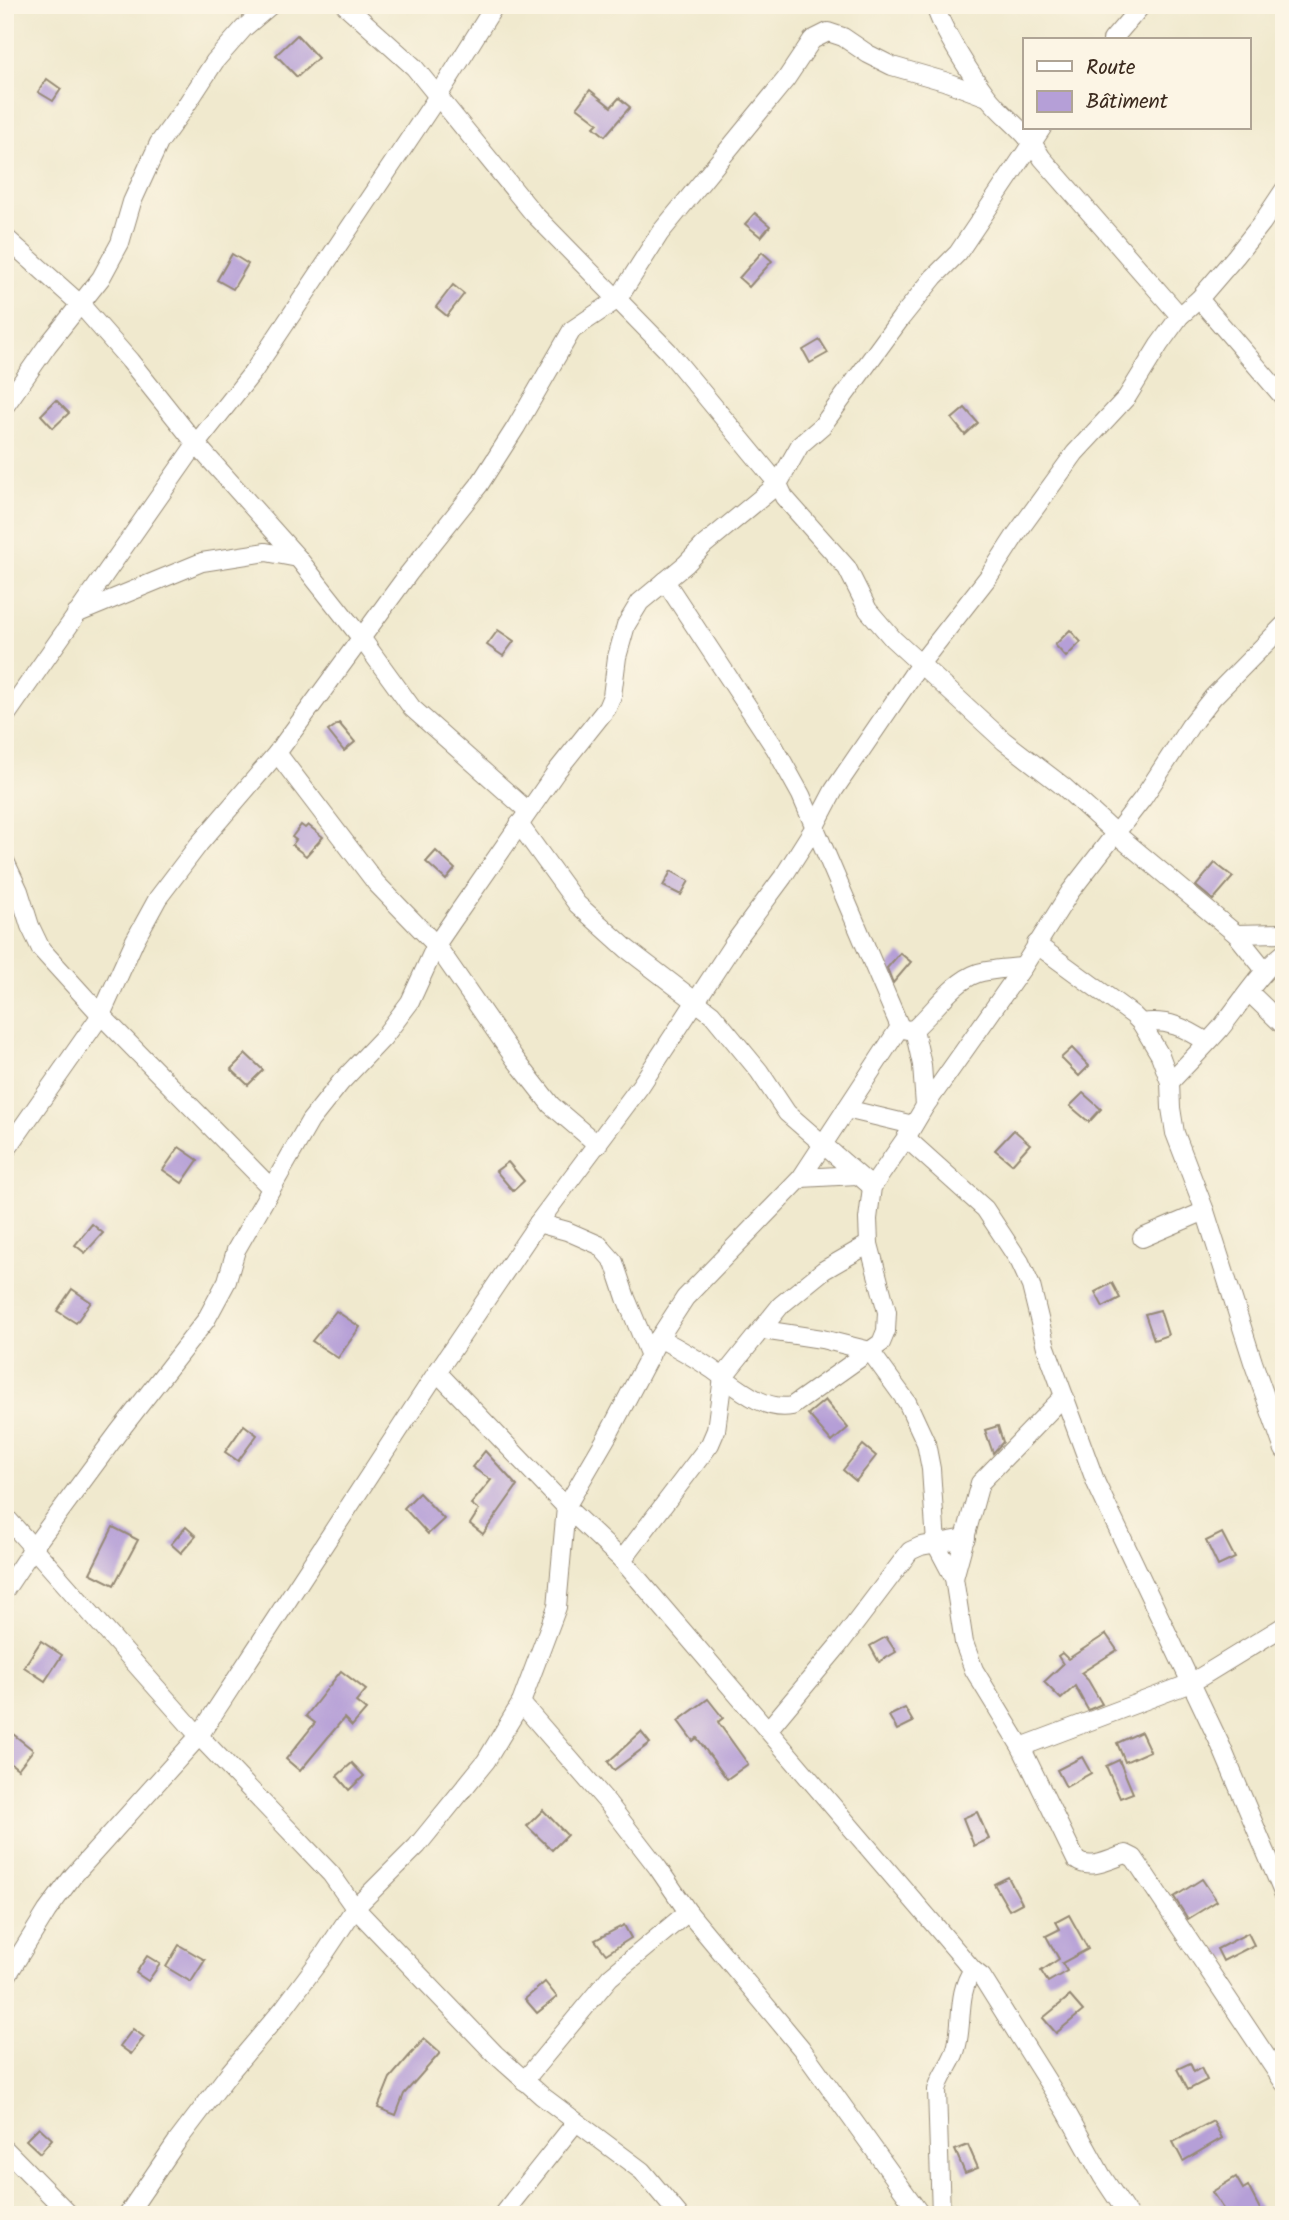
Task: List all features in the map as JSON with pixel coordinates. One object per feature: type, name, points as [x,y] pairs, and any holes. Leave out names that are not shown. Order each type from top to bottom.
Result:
[{"type":"street","points":[[5,406],[47,346],[101,278],[120,243],[132,202],[159,143],[215,61],[244,28],[271,5]]},
{"type":"street","points":[[345,5],[398,52],[438,96],[533,213],[618,299],[695,383],[778,484],[784,497],[847,568],[868,610],[893,639],[1004,741],[1064,787],[1236,934],[1264,969]]},
{"type":"street","points":[[5,718],[196,444],[253,372],[438,96],[495,5]]},
{"type":"street","points":[[935,5],[946,32],[988,97]]},
{"type":"street","points":[[1114,38],[1142,5]]},
{"type":"street","points":[[5,1152],[101,1015],[135,940],[158,898],[199,844],[276,753],[409,573],[479,485],[572,330],[618,299],[660,233],[786,79],[812,40],[828,32],[843,37],[892,66],[988,97],[1023,123]]},
{"type":"street","points":[[1037,134],[1042,158],[1180,316]]},
{"type":"street","points":[[5,1590],[33,1548],[206,1320],[227,1281],[236,1250],[310,1121],[341,1082],[383,1038],[410,1002],[436,945],[524,818],[607,708],[612,696],[617,657],[626,625],[640,603],[687,565],[704,545],[778,484],[800,445],[822,426],[901,318],[934,277],[958,253],[1037,134]]},
{"type":"street","points":[[5,1979],[47,1911],[73,1876],[199,1736],[437,1372],[538,1223],[641,1085],[734,943],[783,877],[834,790],[920,664],[989,576],[1075,453],[1127,397],[1180,316],[1199,299],[1262,223],[1284,190]]},
{"type":"street","points":[[5,237],[81,305],[196,444],[298,558],[412,708],[524,818],[577,904],[627,949],[712,1014],[759,1071],[787,1113],[872,1187]]},
{"type":"street","points":[[1199,299],[1284,398]]},
{"type":"street","points":[[76,614],[202,562],[266,552],[298,558]]},
{"type":"street","points":[[665,581],[775,748],[801,795],[922,1065],[925,1106]]},
{"type":"street","points":[[659,1338],[746,1393],[783,1408],[792,1406],[881,1342],[886,1331],[887,1312],[869,1244],[868,1219],[872,1187],[925,1106],[1023,967],[1070,892],[1143,798],[1190,726],[1213,697],[1278,630],[1284,650]]},
{"type":"street","points":[[276,753],[376,883],[436,945],[515,1059],[551,1105],[598,1145]]},
{"type":"street","points":[[801,795],[834,790]]},
{"type":"street","points":[[5,861],[41,949],[101,1015],[271,1188]]},
{"type":"street","points":[[1236,934],[1284,933]]},
{"type":"street","points":[[1036,944],[1121,1004],[1141,1023],[1160,1055],[1170,1082],[1175,1133],[1205,1211],[1253,1363],[1284,1450]]},
{"type":"street","points":[[1170,1082],[1250,992],[1264,969],[1284,953]]},
{"type":"street","points":[[127,2215],[176,2143],[323,1956],[355,1908],[417,1846],[486,1761],[521,1703],[558,1607],[566,1507],[659,1338],[685,1298],[801,1178],[846,1110],[907,1028],[976,974],[1000,968],[1023,967]]},
{"type":"street","points":[[1250,992],[1284,1026]]},
{"type":"street","points":[[1141,1023],[1167,1022],[1188,1030],[1207,1042]]},
{"type":"street","points":[[846,1110],[910,1132],[985,1209],[1020,1262],[1031,1286],[1046,1347],[1114,1524],[1221,1746],[1284,1895]]},
{"type":"street","points":[[801,1178],[857,1175]]},
{"type":"street","points":[[1142,1238],[1205,1211]]},
{"type":"street","points":[[538,1223],[567,1231],[599,1245],[614,1262],[650,1356]]},
{"type":"street","points":[[622,1560],[710,1444],[716,1430],[723,1377],[781,1305],[841,1259],[869,1244]]},
{"type":"street","points":[[763,1330],[822,1339],[870,1351],[907,1402],[926,1443],[931,1469],[936,1544],[954,1578],[964,1643],[974,1670],[1021,1746],[1076,1860],[1091,1865],[1126,1854],[1134,1858],[1284,2083]]},
{"type":"street","points":[[437,1372],[566,1507],[622,1560],[973,1970],[982,1977],[1128,2215]]},
{"type":"street","points":[[954,1578],[980,1483],[1065,1396]]},
{"type":"street","points":[[5,1516],[199,1736],[331,1874],[355,1908],[524,2081],[642,2171],[679,2215]]},
{"type":"street","points":[[768,1730],[838,1646],[910,1551],[920,1546],[966,1538]]},
{"type":"street","points":[[1021,1746],[1191,1683],[1284,1626]]},
{"type":"street","points":[[521,1703],[607,1802],[688,1912],[801,2048],[921,2215]]},
{"type":"street","points":[[524,2081],[610,1977],[688,1912]]},
{"type":"street","points":[[941,2215],[937,2090],[940,2078],[957,2046],[963,1992],[973,1970]]},
{"type":"street","points":[[502,2215],[576,2122]]},
{"type":"street","points":[[5,2149],[70,2215]]},
{"type":"building","points":[[297,35],[318,58],[297,77],[276,55]]},
{"type":"building","points":[[47,79],[61,89],[53,101],[38,92]]},
{"type":"building","points":[[590,90],[611,107],[619,98],[630,107],[605,136],[594,127],[598,123],[577,107]]},
{"type":"building","points":[[755,213],[770,226],[761,237],[745,224]]},
{"type":"building","points":[[762,252],[772,261],[749,287],[739,278]]},
{"type":"building","points":[[232,254],[248,264],[233,289],[217,280]]},
{"type":"building","points":[[453,285],[464,294],[447,316],[436,307]]},
{"type":"building","points":[[820,340],[828,353],[810,363],[803,350]]},
{"type":"building","points":[[56,400],[69,413],[53,428],[41,415]]},
{"type":"building","points":[[965,408],[978,423],[965,435],[952,419]]},
{"type":"building","points":[[498,630],[514,641],[503,656],[487,645]]},
{"type":"building","points":[[1070,630],[1081,642],[1066,657],[1055,645]]},
{"type":"building","points":[[339,723],[355,742],[344,751],[328,731]]},
{"type":"building","points":[[301,825],[305,828],[308,825],[323,837],[306,856],[292,845],[296,840],[292,837]]},
{"type":"building","points":[[436,851],[455,869],[446,880],[426,862]]},
{"type":"building","points":[[1215,863],[1233,877],[1213,900],[1196,886]]},
{"type":"building","points":[[671,871],[689,881],[681,895],[663,886]]},
{"type":"building","points":[[900,953],[911,962],[893,983],[887,968]]},
{"type":"building","points":[[1072,1048],[1089,1066],[1079,1076],[1061,1058]]},
{"type":"building","points":[[246,1054],[263,1070],[248,1085],[231,1069]]},
{"type":"building","points":[[1083,1093],[1101,1109],[1089,1122],[1070,1106]]},
{"type":"building","points":[[1014,1130],[1030,1144],[1012,1164],[995,1150]]},
{"type":"building","points":[[179,1147],[198,1160],[182,1183],[163,1170]]},
{"type":"building","points":[[508,1162],[524,1181],[513,1191],[496,1171]]},
{"type":"building","points":[[92,1224],[103,1233],[85,1253],[75,1245]]},
{"type":"building","points":[[1112,1283],[1120,1298],[1103,1307],[1095,1292]]},
{"type":"building","points":[[72,1289],[91,1302],[76,1323],[57,1311]]},
{"type":"building","points":[[1160,1310],[1168,1335],[1154,1340],[1145,1314]]},
{"type":"building","points":[[336,1311],[360,1327],[338,1358],[312,1341]]},
{"type":"building","points":[[825,1400],[848,1428],[832,1442],[808,1414]]},
{"type":"building","points":[[244,1425],[257,1435],[238,1461],[225,1452]]},
{"type":"building","points":[[998,1426],[1003,1442],[993,1453],[985,1430]]},
{"type":"building","points":[[863,1445],[876,1456],[856,1481],[843,1470]]},
{"type":"building","points":[[485,1451],[517,1486],[483,1534],[470,1524],[479,1510],[471,1504],[491,1480],[472,1467]]},
{"type":"building","points":[[419,1493],[444,1519],[428,1534],[404,1508]]},
{"type":"building","points":[[113,1527],[138,1540],[114,1585],[90,1573]]},
{"type":"building","points":[[186,1527],[196,1536],[181,1553],[171,1544]]},
{"type":"building","points":[[1222,1533],[1235,1558],[1218,1566],[1206,1541]]},
{"type":"building","points":[[1106,1634],[1117,1650],[1081,1673],[1102,1704],[1088,1710],[1075,1686],[1061,1699],[1044,1682],[1063,1664],[1058,1656],[1062,1653],[1068,1659]]},
{"type":"building","points":[[886,1637],[896,1652],[879,1662],[870,1646]]},
{"type":"building","points":[[41,1641],[62,1655],[45,1681],[24,1667]]},
{"type":"building","points":[[341,1671],[366,1690],[356,1702],[366,1710],[352,1726],[344,1718],[300,1771],[286,1759],[315,1723],[306,1716]]},
{"type":"building","points":[[708,1699],[723,1718],[718,1722],[748,1764],[727,1779],[697,1738],[693,1741],[678,1721]]},
{"type":"building","points":[[905,1708],[913,1722],[897,1730],[889,1716]]},
{"type":"building","points":[[641,1732],[650,1743],[614,1770],[608,1762]]},
{"type":"building","points":[[1141,1732],[1150,1751],[1125,1762],[1117,1743]]},
{"type":"building","points":[[13,1734],[33,1750],[18,1769],[5,1759],[5,1744]]},
{"type":"building","points":[[1082,1757],[1091,1773],[1066,1787],[1057,1770]]},
{"type":"building","points":[[1119,1760],[1133,1793],[1120,1798],[1106,1766]]},
{"type":"building","points":[[352,1763],[364,1776],[349,1790],[337,1776]]},
{"type":"building","points":[[543,1810],[567,1835],[552,1850],[527,1826]]},
{"type":"building","points":[[977,1812],[989,1839],[974,1846],[963,1818]]},
{"type":"building","points":[[1008,1877],[1022,1903],[1009,1910],[994,1884]]},
{"type":"building","points":[[1202,1879],[1217,1901],[1188,1919],[1174,1897]]},
{"type":"building","points":[[1069,1915],[1088,1949],[1062,1963],[1067,1971],[1048,1982],[1041,1971],[1059,1959],[1046,1936],[1060,1929],[1056,1922]]},
{"type":"building","points":[[624,1925],[631,1938],[606,1954],[595,1940]]},
{"type":"building","points":[[1248,1933],[1254,1945],[1223,1961],[1217,1949]]},
{"type":"building","points":[[179,1945],[205,1960],[191,1982],[166,1967]]},
{"type":"building","points":[[147,1956],[160,1964],[148,1981],[136,1973]]},
{"type":"building","points":[[545,1982],[557,1997],[537,2013],[525,1999]]},
{"type":"building","points":[[1070,1996],[1083,2011],[1056,2033],[1043,2018]]},
{"type":"building","points":[[133,2029],[144,2037],[131,2054],[120,2046]]},
{"type":"building","points":[[424,2039],[440,2053],[404,2094],[396,2115],[378,2108],[390,2078]]},
{"type":"building","points":[[1190,2063],[1194,2072],[1201,2068],[1207,2080],[1188,2090],[1177,2069]]},
{"type":"building","points":[[1213,2121],[1222,2138],[1183,2161],[1173,2142]]},
{"type":"building","points":[[39,2127],[52,2139],[40,2153],[26,2140]]},
{"type":"building","points":[[968,2145],[978,2168],[965,2173],[955,2150]]},
{"type":"building","points":[[1236,2177],[1243,2189],[1248,2186],[1263,2215],[1227,2215],[1212,2192]]}]
